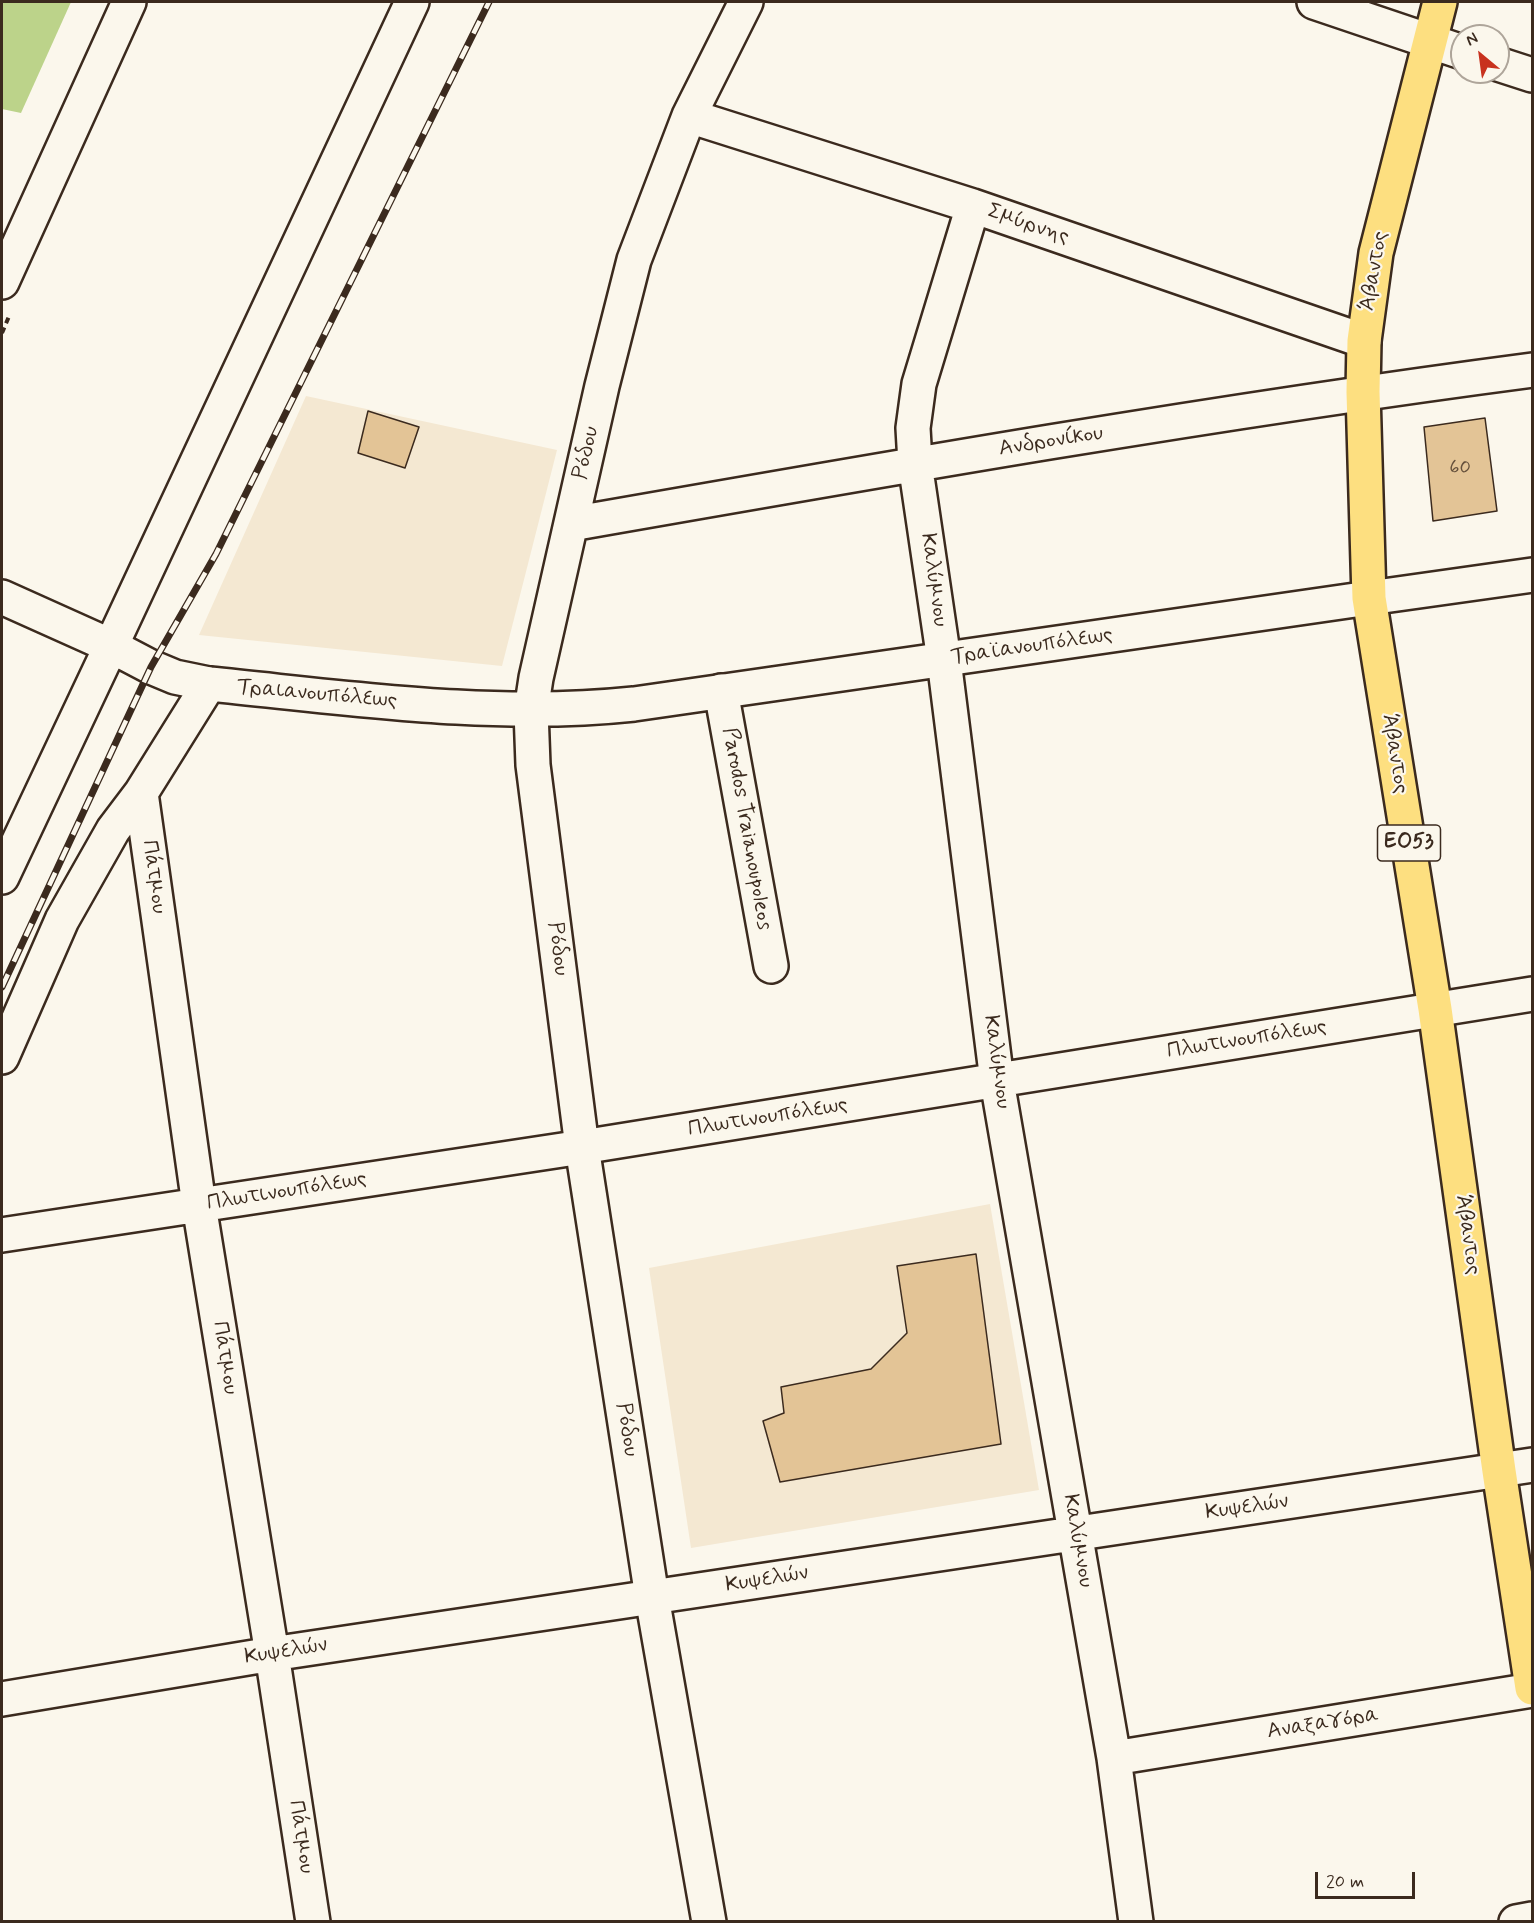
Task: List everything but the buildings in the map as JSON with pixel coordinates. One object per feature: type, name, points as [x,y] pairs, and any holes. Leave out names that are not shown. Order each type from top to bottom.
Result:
[{"type":"main road","name":"Άβαντος","points":[[1440,2],[1376,253],[1364,341],[1363,392],[1370,598],[1436,1009],[1499,1470],[1533,1689]]},
{"type":"street","points":[[2,282],[129,2]]},
{"type":"street","points":[[2,877],[412,2]]},
{"type":"street","name":"Ρόδου","points":[[709,1922],[652,1597],[582,1147],[533,765],[531,711],[538,668],[602,386],[634,260],[689,116],[746,2]]},
{"type":"street","points":[[1314,2],[1450,48]]},
{"type":"street","points":[[1510,68],[1533,75]]},
{"type":"street","name":"Σμύρνης","points":[[689,116],[973,206],[1364,341]]},
{"type":"street","name":"Καλύμνου","points":[[973,206],[919,384],[913,428],[915,463],[944,660],[997,1081],[1114,1758],[1136,1922]]},
{"type":"street","name":"Ανδρονίκου","points":[[571,524],[915,463],[1363,392],[1533,370]]},
{"type":"street","name":"Τραϊανουπόλεως","points":[[531,711],[600,708],[1533,575]]},
{"type":"street","name":"Τραιανουπόλεως","points":[[2,597],[175,677],[209,684],[464,708],[531,711]]},
{"type":"street","points":[[2,1057],[62,920],[113,830],[141,793],[209,684]]},
{"type":"street","name":"Parodos Traianoupoleos","points":[[721,691],[771,966]]},
{"type":"street","name":"Πάτμου","points":[[141,793],[199,1205],[313,1922]]},
{"type":"street","name":"Πλωτινουπόλεως","points":[[2,1235],[582,1147],[1533,994]]},
{"type":"street","name":"Κυψελών","points":[[2,1699],[272,1654],[1533,1465]]},
{"type":"street","name":"Αναξαγόρα","points":[[1114,1758],[1533,1689]]},
{"type":"street","points":[[1516,1922],[1533,1919]]},
{"type":"shaded area","points":[[306,396],[557,450],[502,666],[199,635]]},
{"type":"shaded area","points":[[990,1204],[1039,1490],[691,1548],[649,1268]]},
{"type":"green space","points":[[2,2],[71,2],[21,113],[2,109]]},
{"type":"railway","points":[[2,987],[151,667],[216,554],[489,2]]}]
